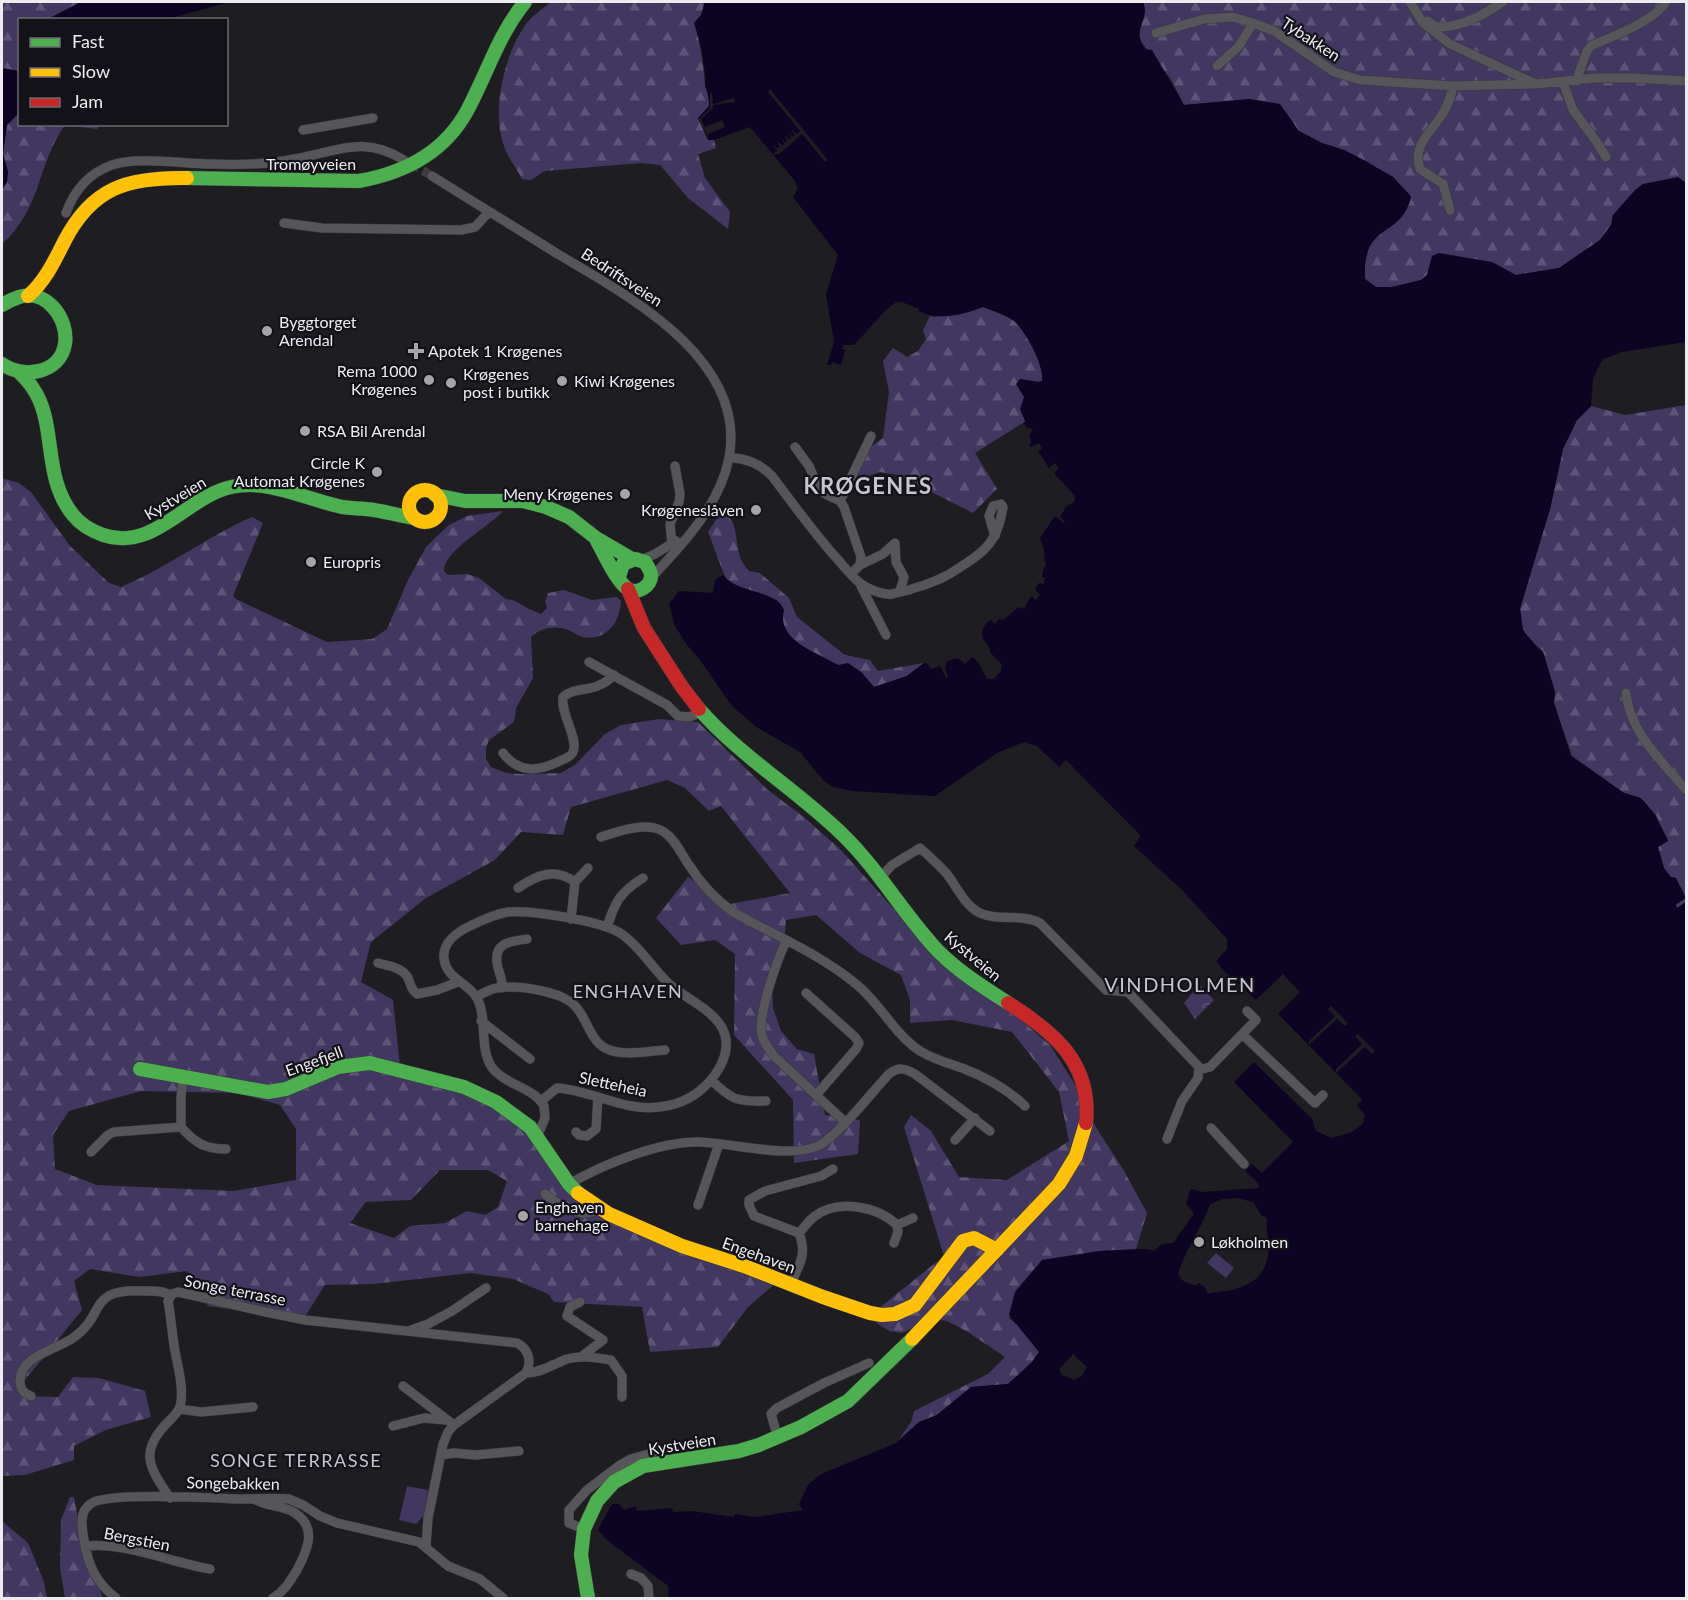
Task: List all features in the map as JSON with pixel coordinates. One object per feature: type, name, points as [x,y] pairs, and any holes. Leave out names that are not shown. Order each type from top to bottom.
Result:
[{"type":"main road","name":"Tromøyveien","points":[[28,296],[51,271],[73,224],[86,207],[103,192],[124,183],[151,178],[359,182],[385,177],[418,163],[441,146],[460,124],[475,96],[502,33],[525,2]]},
{"type":"main road","name":"Tromøyveien","points":[[51,271],[51,304]]},
{"type":"main road","points":[[2,365],[20,373],[34,373],[47,368],[61,353],[66,337],[62,319],[51,304],[38,297],[28,296],[5,300]]},
{"type":"main road","name":"Kystveien","points":[[47,368],[43,379],[41,405],[55,478],[61,498],[78,520],[92,530],[120,538],[144,535],[164,526],[210,494],[239,485],[271,487],[340,506],[414,518]]},
{"type":"main road","name":"Kystveien","points":[[20,373],[29,381],[41,405]]},
{"type":"main road","points":[[424,490],[435,495],[440,506],[434,519],[425,522],[414,518],[409,507],[411,498],[424,490]]},
{"type":"main road","name":"Kystveien","points":[[435,495],[465,501],[524,501],[546,507],[569,517],[596,538],[636,560]]},
{"type":"main road","name":"Kystveien","points":[[377,511],[411,498]]},
{"type":"main road","name":"Kystveien","points":[[438,514],[486,501]]},
{"type":"main road","name":"Kystveien","points":[[589,1596],[581,1555],[584,1529],[590,1512],[602,1494],[614,1482],[632,1470],[655,1463],[739,1451],[778,1438],[817,1418],[934,1315],[1047,1198],[1075,1160],[1086,1130],[1085,1089],[1076,1065],[1058,1040],[1033,1020],[982,988],[954,965],[919,929],[881,877],[830,821],[726,735],[702,712],[645,629],[623,583],[596,538]]},
{"type":"main road","points":[[636,560],[648,565],[648,582],[635,591],[623,583],[621,568],[636,560]]},
{"type":"main road","name":"Kystveien","points":[[648,582],[647,613],[651,636]]},
{"type":"main road","name":"Engefjell","points":[[140,1069],[268,1092],[286,1089],[338,1067],[370,1063],[412,1072],[479,1093],[518,1117]]},
{"type":"main road","name":"Engehaven","points":[[518,1117],[530,1127],[569,1184],[598,1209],[648,1233],[870,1312],[882,1315],[894,1314],[909,1309],[921,1300],[963,1241],[974,1238],[998,1250]]},
{"type":"street","name":"Tybakken","points":[[1410,2],[1423,23],[1450,44],[1536,84]]},
{"type":"street","points":[[1423,23],[1427,21],[1436,27],[1459,24],[1487,12],[1501,2]]},
{"type":"street","points":[[1576,81],[1591,46],[1640,22],[1666,2]]},
{"type":"street","name":"Tybakken","points":[[1156,33],[1203,19],[1233,17],[1274,31],[1342,76],[1381,83],[1454,86],[1536,84],[1594,78],[1686,81]]},
{"type":"street","points":[[1216,66],[1239,46],[1253,22]]},
{"type":"street","points":[[1563,82],[1573,110],[1606,157]]},
{"type":"street","points":[[1450,210],[1443,184],[1420,169],[1418,157],[1421,141],[1443,113],[1454,86]]},
{"type":"street","points":[[303,130],[373,118]]},
{"type":"street","points":[[66,213],[74,196],[87,179],[103,169],[128,161],[251,165],[362,145],[379,148],[404,160]]},
{"type":"street","name":"Bedriftsveien","points":[[432,176],[644,307],[695,352],[715,380],[727,409],[730,433],[729,457],[720,488],[674,553],[648,582]]},
{"type":"street","points":[[284,224],[322,228],[461,230],[475,227],[489,212]]},
{"type":"street","points":[[840,501],[871,436]]},
{"type":"street","points":[[795,447],[809,466],[818,487],[825,494],[840,501],[860,550],[860,565]]},
{"type":"street","points":[[729,457],[755,462],[772,476],[824,544],[860,584],[886,635]]},
{"type":"street","points":[[672,544],[670,524],[680,494],[675,466]]},
{"type":"street","name":"Bedriftsveien","points":[[636,560],[655,554],[672,544],[696,524]]},
{"type":"street","points":[[860,584],[892,594],[936,581],[989,546],[994,536]]},
{"type":"street","points":[[851,574],[860,565],[883,554],[895,543],[896,562],[903,577],[900,591]]},
{"type":"street","points":[[589,662],[667,705],[678,717],[689,717],[702,712]]},
{"type":"street","points":[[503,753],[517,766],[532,769],[550,766],[569,757],[574,748],[563,706],[563,697],[572,692],[596,688],[614,675]]},
{"type":"street","points":[[1626,693],[1628,710],[1646,743],[1686,790]]},
{"type":"street","points":[[601,837],[633,829],[648,828],[664,832],[673,839],[690,867],[720,903],[832,966],[857,984],[906,1040],[918,1049],[932,1058],[991,1081],[1010,1091],[1025,1106]]},
{"type":"street","points":[[881,877],[892,865],[920,848],[945,872],[969,905],[980,913],[1032,919],[1040,923],[1106,990],[1128,992],[1197,1064],[1199,1070],[1196,1080],[1182,1101],[1167,1139]]},
{"type":"street","points":[[571,919],[575,882],[588,868]]},
{"type":"street","points":[[518,888],[534,877],[544,874],[556,873],[575,882]]},
{"type":"street","points":[[607,927],[619,897],[628,887],[643,878]]},
{"type":"street","name":"Sletteheia","points":[[541,1101],[557,1088],[632,1106],[659,1107],[690,1098],[711,1080],[724,1058],[726,1044],[723,1031],[720,1024],[702,1007],[672,987],[627,938],[607,927],[571,919],[511,912],[498,914],[466,927],[444,950],[445,965],[458,982],[476,996],[489,990],[502,988],[537,991],[568,1000],[578,1009],[597,1041],[608,1050],[622,1052],[665,1050]]},
{"type":"street","points":[[502,988],[502,976],[496,961],[501,947],[507,941],[527,939]]},
{"type":"street","points":[[786,941],[777,959],[762,1021],[762,1036],[774,1056],[845,1122]]},
{"type":"street","points":[[378,963],[402,971],[412,991],[417,994],[458,982]]},
{"type":"street","points":[[806,993],[859,1043],[817,1094]]},
{"type":"street","points":[[476,996],[480,1005],[486,1053],[492,1067],[503,1078],[534,1094],[541,1101],[545,1113],[537,1137]]},
{"type":"street","points":[[1199,1070],[1210,1067],[1256,1020],[1247,1011]]},
{"type":"street","points":[[481,1021],[530,1059]]},
{"type":"street","points":[[1243,1035],[1315,1103],[1323,1095]]},
{"type":"street","points":[[569,1184],[612,1163],[667,1145],[685,1143],[781,1150],[807,1149],[826,1141],[889,1074],[903,1068],[915,1074],[990,1131]]},
{"type":"street","points":[[183,1078],[181,1127],[192,1140],[203,1147],[226,1149]]},
{"type":"street","points":[[711,1080],[735,1100],[766,1101]]},
{"type":"street","points":[[576,1132],[587,1136],[596,1129],[598,1097]]},
{"type":"street","points":[[955,1140],[975,1118]]},
{"type":"street","points":[[91,1152],[114,1132],[181,1127]]},
{"type":"street","points":[[1211,1128],[1244,1164]]},
{"type":"street","points":[[698,1205],[719,1144]]},
{"type":"street","points":[[799,1233],[754,1216],[749,1200],[765,1191],[821,1176],[833,1169]]},
{"type":"street","points":[[545,1194],[564,1208],[586,1212],[598,1209]]},
{"type":"street","points":[[799,1233],[814,1216],[824,1211],[849,1206],[874,1212],[897,1226]]},
{"type":"street","points":[[897,1226],[913,1218]]},
{"type":"street","points":[[894,1244],[897,1226]]},
{"type":"street","points":[[791,1284],[801,1266],[802,1248],[799,1233]]},
{"type":"street","points":[[409,1331],[444,1315],[486,1288]]},
{"type":"street","points":[[32,1396],[24,1392],[21,1387],[22,1374],[35,1357],[72,1339],[83,1330],[99,1303],[107,1296],[118,1292],[136,1291],[163,1292],[170,1296]]},
{"type":"street","name":"Songe terrasse","points":[[179,1409],[181,1380],[168,1301],[170,1296],[178,1292],[305,1320],[517,1343],[528,1355],[526,1373]]},
{"type":"street","points":[[580,1302],[570,1307],[567,1316],[603,1340],[581,1357]]},
{"type":"street","points":[[426,1546],[441,1455],[451,1423],[526,1373],[536,1372],[569,1359],[581,1357],[611,1360],[622,1376],[622,1398]]},
{"type":"street","name":"Kystveien","points":[[778,1438],[771,1414],[773,1410],[824,1383],[872,1369]]},
{"type":"street","points":[[403,1386],[451,1423]]},
{"type":"street","points":[[170,1497],[152,1467],[151,1444],[156,1434],[179,1409],[201,1412],[252,1407]]},
{"type":"street","points":[[393,1426],[424,1418],[451,1423]]},
{"type":"street","name":"Kystveien","points":[[584,1529],[569,1523],[569,1510],[575,1502],[620,1465],[662,1450]]},
{"type":"street","points":[[441,1455],[519,1451]]},
{"type":"street","name":"Songebakken","points":[[85,1546],[81,1518],[92,1502],[118,1498],[170,1497],[289,1499],[337,1523],[412,1540],[426,1546],[436,1558],[448,1566],[489,1584],[503,1599]]},
{"type":"street","points":[[255,1499],[296,1513],[307,1527],[309,1541],[307,1553],[285,1589],[273,1599]]},
{"type":"street","name":"Bergstien","points":[[116,1599],[98,1582],[90,1569],[85,1546],[123,1548],[210,1569]]},
{"type":"street","points":[[631,1574],[641,1578],[648,1586],[649,1599]]},
{"type":"green space","points":[[2,2],[81,2],[50,18],[18,18],[18,71],[2,68]]},
{"type":"green space","points":[[551,2],[705,2],[701,15],[694,23],[709,100],[708,107],[702,115],[708,140],[714,140],[716,148],[698,154],[705,178],[730,212],[728,229],[688,198],[660,165],[641,163],[545,171],[531,180],[522,179],[510,159],[500,132],[499,101],[505,68],[517,39],[533,17]]},
{"type":"green space","points":[[1143,2],[1686,2],[1686,183],[1613,215],[1611,225],[1600,240],[1559,268],[1516,275],[1433,256],[1427,275],[1421,280],[1392,287],[1376,287],[1365,279],[1364,261],[1369,245],[1387,228],[1411,197],[1393,177],[1344,150],[1322,143],[1299,131],[1250,99],[1184,105],[1170,78],[1139,39],[1144,11]]},
{"type":"green space","points":[[18,113],[18,126],[64,126],[49,155],[25,216],[2,244],[2,190],[8,172],[3,154],[7,125]]},
{"type":"green space","points":[[73,126],[99,126],[97,129]]},
{"type":"green space","points":[[983,307],[1007,317],[1019,326],[1034,349],[1042,375],[1042,381],[1038,382],[1020,379],[1026,421],[975,453],[997,489],[973,513],[898,475],[880,472],[862,478],[857,474],[870,447],[883,438],[889,392],[883,361],[893,348],[907,357],[918,351],[926,339],[923,330],[930,316],[969,312]]},
{"type":"green space","points":[[1686,405],[1686,902],[1677,908],[1671,878],[1664,868],[1658,847],[1667,841],[1656,815],[1641,798],[1624,793],[1572,756],[1554,703],[1555,692],[1543,651],[1523,630],[1520,609],[1550,509],[1563,449],[1577,420],[1591,406],[1625,415]]},
{"type":"green space","points":[[2,478],[19,483],[31,492],[70,546],[109,583],[121,587],[252,517],[263,523],[233,596],[327,642],[372,639],[387,629],[408,580],[426,547],[449,525],[467,516],[503,511],[451,555],[444,571],[448,575],[467,574],[479,578],[506,599],[513,600],[541,614],[547,608],[545,602],[548,593],[564,590],[592,600],[617,597],[621,601],[615,623],[605,633],[598,636],[582,637],[556,627],[542,630],[531,637],[533,678],[516,708],[514,722],[489,740],[486,759],[491,767],[506,773],[561,773],[576,764],[605,734],[621,725],[659,719],[698,722],[768,790],[840,849],[936,956],[1014,1014],[1050,1045],[1076,1086],[1097,1129],[1123,1169],[1147,1213],[1136,1249],[1099,1251],[1009,1318],[1022,1329],[1039,1352],[1032,1362],[1008,1384],[971,1387],[937,1415],[919,1422],[898,1441],[911,1422],[914,1411],[988,1374],[1005,1357],[947,1321],[934,1319],[902,1333],[889,1331],[868,1317],[944,1256],[904,1127],[911,1115],[931,1131],[959,1177],[1007,1180],[1069,1141],[1059,1092],[1012,1032],[952,1020],[910,1023],[910,1000],[901,975],[860,953],[816,915],[786,920],[783,956],[772,977],[773,1008],[781,1031],[797,1049],[814,1054],[825,1115],[860,1120],[858,1154],[794,1163],[793,1100],[734,1035],[735,954],[715,940],[681,945],[656,918],[688,877],[730,904],[790,893],[721,806],[709,811],[685,788],[667,780],[571,807],[563,835],[521,832],[495,860],[426,898],[371,942],[361,982],[393,1000],[400,1066],[522,1113],[586,1198],[775,1284],[748,1307],[718,1347],[650,1352],[642,1307],[554,1302],[548,1294],[513,1279],[471,1273],[373,1284],[325,1285],[306,1315],[257,1313],[208,1306],[197,1284],[187,1271],[139,1277],[90,1269],[74,1281],[82,1310],[25,1380],[25,1396],[58,1397],[73,1377],[99,1378],[145,1391],[151,1417],[106,1430],[74,1446],[74,1460],[25,1475],[2,1476]],"holes":[[[141,1091],[239,1093],[280,1105],[296,1129],[296,1180],[234,1191],[97,1185],[55,1169],[53,1135],[69,1111]],[[440,1170],[488,1170],[507,1181],[498,1207],[485,1215],[467,1211],[445,1223],[410,1226],[394,1238],[350,1223],[366,1202],[411,1200]]]},
{"type":"green space","points":[[722,511],[732,520],[743,564],[749,571],[760,573],[789,598],[797,617],[845,655],[870,660],[878,671],[924,663],[907,676],[874,687],[861,672],[838,665],[802,646],[785,632],[781,619],[781,604],[777,600],[738,587],[726,578],[708,532]]},
{"type":"green space","points":[[1199,985],[1214,1000],[1195,1019],[1184,1003]]},
{"type":"green space","points":[[1216,1253],[1234,1268],[1226,1278],[1207,1263]]},
{"type":"green space","points":[[407,1486],[428,1490],[425,1514],[416,1524],[399,1520]]},
{"type":"green space","points":[[70,1497],[74,1497],[83,1545],[103,1598],[65,1598],[60,1568],[61,1520]]},
{"type":"green space","points":[[2,1521],[28,1543],[44,1582],[47,1598],[2,1598]]},
{"type":"shaded area","points":[[81,2],[229,2],[172,18],[50,18]]},
{"type":"shaded area","points":[[705,2],[1143,2],[1145,14],[1139,35],[1141,41],[1145,49],[1152,50],[1184,105],[1250,99],[1280,104],[1299,131],[1364,160],[1393,177],[1409,194],[1411,197],[1406,210],[1399,220],[1376,238],[1370,247],[1366,260],[1365,279],[1376,287],[1392,287],[1421,280],[1427,275],[1432,256],[1439,253],[1492,262],[1516,275],[1559,268],[1600,240],[1611,225],[1613,215],[1643,184],[1678,177],[1686,183],[1686,342],[1622,352],[1603,359],[1593,379],[1591,406],[1577,420],[1563,449],[1550,509],[1520,609],[1523,630],[1544,655],[1555,692],[1554,703],[1571,756],[1624,793],[1641,798],[1655,815],[1668,841],[1658,847],[1664,868],[1671,877],[1676,878],[1686,898],[1675,905],[1677,908],[1686,902],[1686,1598],[669,1598],[668,1586],[607,1540],[598,1530],[612,1504],[619,1504],[624,1510],[636,1506],[637,1511],[672,1508],[673,1512],[691,1511],[734,1517],[735,1514],[756,1517],[803,1510],[799,1504],[808,1485],[821,1474],[896,1443],[919,1422],[937,1415],[971,1387],[1008,1384],[1032,1362],[1039,1352],[1009,1315],[1015,1292],[1042,1260],[1099,1251],[1146,1249],[1154,1251],[1162,1244],[1173,1243],[1194,1214],[1186,1203],[1191,1189],[1202,1192],[1259,1188],[1259,1184],[1245,1171],[1252,1164],[1262,1173],[1293,1142],[1234,1082],[1254,1062],[1312,1119],[1316,1131],[1332,1138],[1352,1132],[1363,1124],[1365,1115],[1357,1105],[1362,1100],[1361,1098],[1278,1014],[1300,992],[1283,974],[1256,1000],[1222,969],[1216,961],[1227,949],[1227,939],[1182,890],[1134,846],[1141,836],[1066,760],[1059,767],[1037,746],[1024,742],[997,753],[935,796],[852,791],[833,787],[824,781],[800,752],[758,728],[732,706],[675,626],[669,604],[679,591],[713,593],[715,580],[723,575],[738,586],[773,598],[784,610],[783,620],[786,630],[792,637],[809,650],[838,665],[848,663],[861,672],[874,687],[907,676],[924,663],[927,663],[931,669],[940,666],[946,678],[948,677],[945,667],[947,661],[958,658],[965,664],[972,657],[979,664],[987,679],[994,679],[1001,671],[1002,665],[990,652],[989,646],[982,637],[984,627],[990,620],[995,624],[999,619],[1004,620],[1018,607],[1024,609],[1031,596],[1036,600],[1040,594],[1035,590],[1039,583],[1044,584],[1045,578],[1042,577],[1046,566],[1040,538],[1055,516],[1064,523],[1065,521],[1060,517],[1066,507],[1074,502],[1075,496],[1054,473],[1059,468],[1055,463],[1049,468],[1038,451],[1042,449],[1039,443],[1029,446],[1031,442],[1029,434],[1033,431],[1030,427],[1028,429],[1024,423],[1020,409],[1024,397],[1016,384],[1020,379],[1042,381],[1042,375],[1028,340],[1014,321],[1007,317],[983,307],[959,314],[934,316],[918,311],[919,309],[902,302],[896,302],[854,345],[843,345],[842,349],[845,350],[841,365],[832,362],[831,365],[827,365],[834,342],[826,294],[838,255],[793,197],[798,189],[795,181],[750,127],[708,140],[698,118],[709,106],[702,54],[694,23],[701,15]],"holes":[[[1237,1198],[1253,1202],[1261,1215],[1266,1217],[1269,1248],[1266,1264],[1260,1275],[1250,1283],[1232,1290],[1208,1294],[1204,1286],[1198,1283],[1196,1286],[1183,1281],[1178,1274],[1210,1204],[1223,1199]],[[1073,1354],[1087,1367],[1082,1376],[1074,1380],[1062,1375],[1059,1369]]]},
{"type":"shaded area","points":[[2,68],[18,71],[18,114],[7,125],[3,154],[8,172],[7,182],[2,190]]},
{"type":"pier","points":[[770,89],[828,160],[825,162],[802,134],[779,154],[773,155],[777,151],[773,144],[780,148],[777,141],[783,146],[784,143],[780,138],[786,143],[784,135],[790,140],[788,132],[795,136],[791,129],[797,134],[800,131],[768,92]]},
{"type":"pier","points":[[710,93],[712,93],[713,104],[734,98],[735,102],[713,105],[713,108],[701,119],[705,127],[722,120],[725,127],[708,134],[709,140],[699,119],[710,108]]},
{"type":"pier","points":[[1331,1006],[1348,1023],[1345,1026],[1337,1019],[1309,1045],[1309,1041],[1335,1016],[1328,1009]]},
{"type":"pier","points":[[1358,1034],[1375,1051],[1372,1054],[1365,1047],[1336,1073],[1336,1069],[1362,1044],[1355,1036]]},
{"type":"tunnel","points":[[411,164],[432,176]]},
{"type":"traffic: fast","points":[[187,178],[359,181],[392,173],[421,159],[447,139],[458,126],[507,28],[525,2]]},
{"type":"traffic: fast","points":[[2,305],[19,297],[29,295],[38,297],[54,308],[65,334],[62,354],[56,362],[40,371],[20,371],[2,364]]},
{"type":"traffic: fast","points":[[20,373],[31,385],[40,401],[53,466],[63,499],[80,522],[103,535],[121,538],[138,536],[154,530],[215,493],[244,485],[271,487],[342,507],[374,510],[414,518]]},
{"type":"traffic: fast","points":[[435,495],[465,501],[523,501],[546,507],[569,517],[596,538],[632,559]]},
{"type":"traffic: fast","points":[[597,541],[615,573],[628,589],[639,590],[647,586],[651,579],[650,570],[645,562],[635,559],[623,564],[619,577]]},
{"type":"traffic: fast","points":[[699,709],[733,743],[843,835],[946,959],[1008,1003]]},
{"type":"traffic: fast","points":[[140,1069],[268,1092],[286,1089],[338,1067],[370,1063],[464,1087],[496,1102],[530,1127],[569,1184],[578,1193]]},
{"type":"traffic: fast","points":[[588,1598],[581,1555],[584,1529],[597,1501],[614,1482],[643,1466],[739,1451],[801,1427],[848,1401],[912,1339]]},
{"type":"traffic: slow","points":[[28,296],[49,271],[75,223],[100,197],[130,183],[166,178],[187,178]]},
{"type":"traffic: slow","points":[[425,490],[436,495],[441,506],[436,517],[425,522],[414,517],[409,506],[414,495],[425,490]]},
{"type":"traffic: slow","points":[[912,1339],[1059,1184],[1076,1156],[1086,1123]]},
{"type":"traffic: slow","points":[[578,1193],[609,1214],[682,1246],[744,1266],[823,1297],[882,1315],[895,1314],[915,1305],[963,1241],[974,1238],[997,1250]]},
{"type":"traffic: jam","points":[[628,589],[644,628],[699,709]]},
{"type":"traffic: jam","points":[[1008,1003],[1054,1038],[1076,1066],[1083,1083],[1086,1123]]},
{"type":"place","name":"Byggtorget Arendal","points":[[267,331]]},
{"type":"place","name":"Apotek 1 Krøgenes","points":[[416,351]]},
{"type":"place","name":"Rema 1000 Krøgenes","points":[[429,380]]},
{"type":"place","name":"Kiwi Krøgenes","points":[[562,381]]},
{"type":"place","name":"Krøgenes post i butikk","points":[[451,383]]},
{"type":"place","name":"RSA Bil Arendal","points":[[305,431]]},
{"type":"place","name":"Circle K Automat Krøgenes","points":[[377,472]]},
{"type":"place","name":"Meny Krøgenes","points":[[625,494]]},
{"type":"place","name":"Krøgeneslåven","points":[[756,510]]},
{"type":"place","name":"Europris","points":[[311,562]]},
{"type":"place","name":"Enghaven barnehage","points":[[523,1216]]},
{"type":"place","name":"Løkholmen","points":[[1199,1242]]},
{"type":"district","name":"KRØGENES","points":[[868,486]]},
{"type":"district","name":"VINDHOLMEN","points":[[1180,985]]},
{"type":"district","name":"ENGHAVEN","points":[[628,992]]},
{"type":"district","name":"SONGE TERRASSE","points":[[296,1461]]}]
